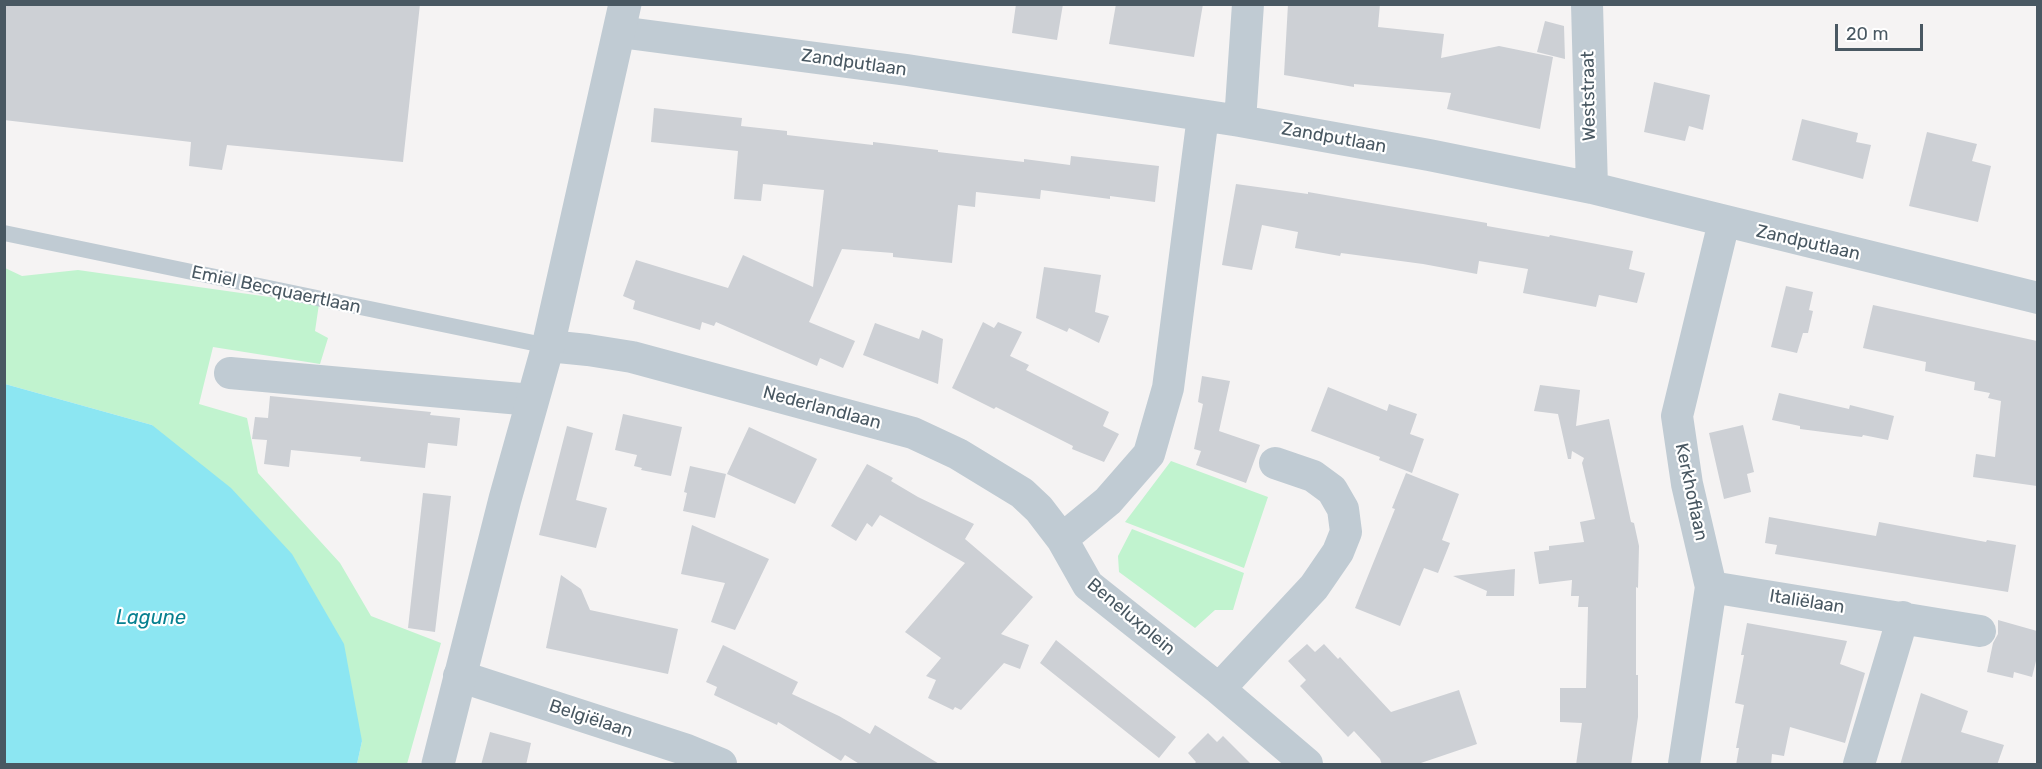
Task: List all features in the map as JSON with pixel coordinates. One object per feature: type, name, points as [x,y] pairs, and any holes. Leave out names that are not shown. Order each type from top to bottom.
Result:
[{"type":"street","points":[[1240,121],[1248,4]]},
{"type":"street","name":"Weststraat","points":[[1587,4],[1592,188]]},
{"type":"street","points":[[438,765],[459,676],[548,346],[622,19]]},
{"type":"street","name":"Zandputlaan","points":[[622,19],[907,70],[1240,121],[1429,155],[1592,188],[2037,298]]},
{"type":"street","points":[[1062,539],[1108,501],[1149,454],[1167,388],[1203,116]]},
{"type":"street","name":"Kerkhoflaan","points":[[1684,765],[1711,586],[1687,484],[1677,416],[1724,222]]},
{"type":"street","name":"Nederlandlaan","points":[[548,346],[632,357],[913,433],[958,454],[1022,493],[1039,509],[1062,539]]},
{"type":"street","points":[[230,373],[532,400]]},
{"type":"street","points":[[1219,689],[1314,587],[1338,552],[1346,532],[1343,509],[1332,490],[1313,476],[1275,463]]},
{"type":"street","name":"Beneluxplein","points":[[1062,539],[1088,585],[1219,689],[1306,765]]},
{"type":"street","name":"Italiëlaan","points":[[1711,586],[1980,631]]},
{"type":"street","points":[[1859,765],[1903,617]]},
{"type":"street","name":"Belgiëlaan","points":[[459,676],[687,750],[721,765]]},
{"type":"lane","name":"Emiel Becquaertlaan","points":[[4,233],[548,346]]},
{"type":"green space","points":[[5,268],[22,276],[78,270],[319,304],[315,331],[328,338],[320,364],[213,347],[199,404],[247,418],[258,473],[340,563],[371,616],[441,643],[407,764],[357,764],[362,741],[152,425],[5,384]]},
{"type":"green space","points":[[1171,461],[1268,497],[1244,568],[1125,522]]},
{"type":"green space","points":[[1132,529],[1244,573],[1233,610],[1215,610],[1195,628],[1119,572],[1118,556]]},
{"type":"water","name":"Lagune","points":[[5,384],[152,425],[231,488],[292,554],[344,644],[362,741],[357,764],[5,764]]},
{"type":"building","points":[[4,4],[420,4],[403,162],[227,145],[222,170],[189,166],[191,142],[4,120]]},
{"type":"building","points":[[1016,4],[1063,4],[1057,40],[1012,33]]},
{"type":"building","points":[[1116,4],[1203,4],[1194,57],[1109,44]]},
{"type":"building","points":[[1288,4],[1380,4],[1378,27],[1444,34],[1441,58],[1499,46],[1553,57],[1540,129],[1447,109],[1451,93],[1354,84],[1354,87],[1284,75]]},
{"type":"building","points":[[1545,21],[1564,26],[1565,59],[1537,52]]},
{"type":"building","points":[[1654,82],[1710,95],[1703,130],[1689,126],[1685,141],[1644,132]]},
{"type":"building","points":[[654,108],[742,118],[741,126],[787,131],[787,135],[873,145],[873,142],[1024,162],[1024,159],[1070,165],[1071,156],[1159,166],[1155,202],[1041,190],[1040,199],[976,192],[975,207],[958,205],[952,263],[893,257],[893,253],[842,249],[809,322],[855,341],[843,368],[820,358],[817,366],[716,322],[714,326],[702,322],[700,330],[633,309],[635,301],[623,296],[636,260],[728,288],[743,255],[813,287],[824,190],[763,184],[761,201],[734,199],[738,151],[651,142]]},
{"type":"building","points":[[1802,119],[1858,133],[1856,142],[1871,145],[1863,179],[1792,160]]},
{"type":"building","points":[[1927,132],[1977,144],[1972,161],[1991,166],[1978,222],[1909,206]]},
{"type":"building","points":[[1236,184],[1308,194],[1308,192],[1633,251],[1629,269],[1645,273],[1637,303],[1599,295],[1596,307],[1523,293],[1528,269],[1479,261],[1477,274],[1341,253],[1340,256],[1295,248],[1298,232],[1262,225],[1252,270],[1222,265]]},
{"type":"building","points":[[1044,267],[1101,275],[1095,312],[1109,316],[1099,343],[1069,328],[1067,332],[1036,318]]},
{"type":"building","points":[[1786,286],[1813,292],[1809,310],[1813,311],[1808,333],[1803,333],[1797,353],[1771,347]]},
{"type":"building","points":[[1873,305],[2037,341],[2037,486],[1973,477],[1976,454],[1995,457],[2001,401],[1988,398],[1990,393],[1974,390],[1975,382],[1925,371],[1926,362],[1863,348]]},
{"type":"building","points":[[983,322],[994,328],[998,322],[1022,332],[1010,356],[1029,365],[1026,370],[1109,412],[1103,426],[1119,434],[1104,462],[1072,449],[1073,446],[996,407],[994,409],[952,388]]},
{"type":"building","points":[[875,323],[919,339],[922,330],[943,339],[938,384],[863,355]]},
{"type":"building","points":[[1202,376],[1230,381],[1219,431],[1260,445],[1246,483],[1196,465],[1201,451],[1194,449],[1203,404],[1198,402]]},
{"type":"building","points":[[1540,385],[1580,390],[1576,426],[1609,419],[1631,522],[1634,523],[1639,546],[1638,588],[1636,587],[1638,717],[1631,765],[1576,765],[1582,723],[1560,722],[1560,688],[1586,688],[1588,607],[1578,607],[1579,596],[1571,596],[1572,580],[1539,584],[1534,552],[1549,550],[1549,546],[1584,542],[1580,522],[1595,519],[1582,463],[1584,458],[1572,451],[1571,459],[1568,459],[1558,414],[1534,411]]},
{"type":"building","points":[[1328,387],[1387,411],[1389,404],[1417,414],[1410,434],[1424,439],[1412,473],[1379,460],[1380,457],[1311,431]]},
{"type":"building","points":[[1779,393],[1849,409],[1850,405],[1894,416],[1888,440],[1863,435],[1862,437],[1800,429],[1800,426],[1772,420]]},
{"type":"building","points":[[270,396],[431,412],[430,415],[460,418],[457,446],[428,443],[425,468],[360,461],[361,457],[291,450],[289,467],[264,464],[267,440],[252,439],[255,417],[268,418]]},
{"type":"building","points":[[623,414],[682,427],[671,476],[641,470],[642,468],[634,466],[637,455],[615,450]]},
{"type":"building","points":[[1743,425],[1754,472],[1747,474],[1751,492],[1724,499],[1709,433]]},
{"type":"building","points":[[567,426],[593,433],[576,500],[607,508],[596,548],[539,535]]},
{"type":"building","points":[[749,427],[817,459],[795,504],[727,474]]},
{"type":"building","points":[[867,464],[893,478],[891,481],[918,497],[974,524],[965,539],[1033,597],[1001,634],[1029,645],[1020,669],[1004,663],[961,710],[955,707],[953,710],[928,698],[936,680],[926,676],[941,658],[905,632],[965,563],[880,515],[872,527],[867,523],[856,541],[831,526]]},
{"type":"building","points":[[690,466],[726,474],[715,518],[683,511],[687,493],[684,492]]},
{"type":"building","points":[[1406,473],[1459,494],[1442,540],[1450,543],[1438,573],[1424,568],[1400,626],[1355,608],[1395,509],[1392,508]]},
{"type":"building","points":[[423,493],[451,496],[435,632],[408,628]]},
{"type":"building","points":[[1769,517],[1876,536],[1879,522],[1986,542],[1987,540],[2016,545],[2008,592],[1775,554],[1777,545],[1765,543]]},
{"type":"building","points":[[692,525],[769,559],[735,630],[711,622],[725,583],[681,574]]},
{"type":"building","points":[[1515,569],[1514,596],[1486,596],[1487,591],[1453,576]]},
{"type":"building","points":[[561,575],[581,589],[590,610],[678,629],[668,674],[546,648]]},
{"type":"building","points":[[1998,620],[2037,631],[2037,657],[2032,677],[2014,672],[2013,678],[1987,672],[1993,643],[1998,634]]},
{"type":"building","points":[[1747,623],[1847,641],[1840,664],[1865,673],[1845,743],[1790,727],[1784,756],[1772,754],[1771,765],[1736,765],[1739,748],[1736,748],[1744,705],[1735,703]]},
{"type":"building","points":[[1056,640],[1176,737],[1159,758],[1040,663]]},
{"type":"building","points":[[1307,644],[1315,652],[1324,644],[1338,659],[1340,657],[1391,712],[1459,690],[1477,744],[1415,765],[1382,765],[1380,759],[1354,731],[1348,737],[1300,686],[1306,680],[1288,661]]},
{"type":"building","points":[[723,645],[798,682],[792,694],[839,716],[870,734],[875,725],[941,765],[861,765],[845,755],[841,761],[778,722],[777,725],[714,695],[717,687],[706,682]]},
{"type":"building","points":[[1921,693],[1968,711],[1961,732],[2004,745],[1997,765],[1900,765]]},
{"type":"building","points":[[490,732],[531,743],[526,765],[481,765]]},
{"type":"building","points":[[1208,733],[1217,742],[1223,736],[1252,765],[1193,765],[1196,762],[1188,753]]}]
